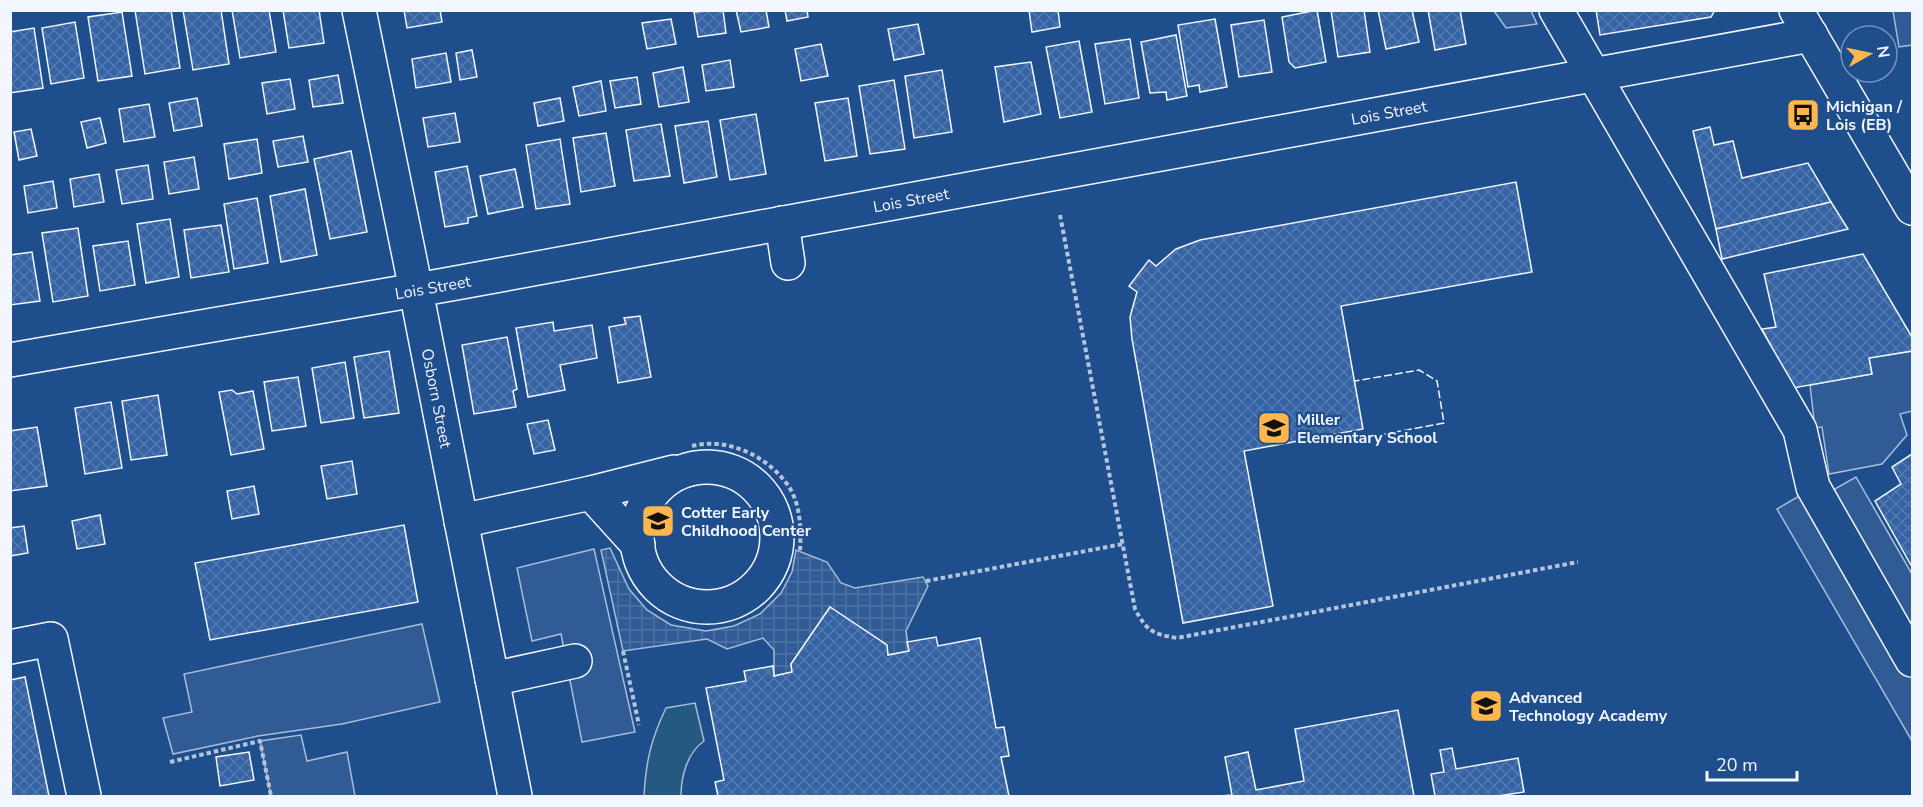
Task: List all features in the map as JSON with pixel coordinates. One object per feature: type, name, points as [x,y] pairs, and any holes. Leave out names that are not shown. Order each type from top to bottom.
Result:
[{"type":"street","name":"Osborn Street","points":[[359,10],[514,791]]},
{"type":"street","points":[[1556,10],[1800,430],[1813,487],[1912,660]]},
{"type":"street","name":"Lois Street","points":[[10,360],[416,289],[1594,75],[1806,19]]},
{"type":"street","points":[[1806,19],[1908,194]]},
{"type":"street","points":[[782,223],[788,263]]},
{"type":"street","points":[[461,521],[591,494],[690,468],[713,466],[736,472],[755,485],[769,503],[777,525],[776,549],[769,571],[754,589],[735,602],[712,608],[689,605],[668,596],[651,580],[640,559],[636,536],[640,513],[651,492],[669,477],[690,468]]},
{"type":"street","points":[[591,494],[638,545]]},
{"type":"street","points":[[10,647],[51,639],[84,796]]},
{"type":"street","points":[[492,679],[575,661]]},
{"type":"path","points":[[1060,215],[1135,609],[1145,628],[1158,635],[1177,638],[1578,562]]},
{"type":"path","points":[[926,582],[1123,544]]},
{"type":"path","points":[[623,651],[639,725]]},
{"type":"path","points":[[170,762],[260,741],[271,796]]},
{"type":"shaded area","points":[[1494,11],[1531,11],[1537,24],[1506,28]]},
{"type":"shaded area","points":[[1893,11],[1912,11],[1912,45],[1899,47],[1899,24],[1895,24]]},
{"type":"shaded area","points":[[1912,351],[1912,411],[1900,414],[1907,435],[1882,464],[1829,474],[1822,427],[1815,428],[1810,385],[1872,374],[1869,358]]},
{"type":"shaded area","points":[[1856,477],[1912,574],[1912,741],[1777,509],[1813,488],[1819,498]]},
{"type":"shaded area","points":[[610,548],[629,589],[647,610],[671,625],[706,631],[734,626],[760,614],[781,593],[792,572],[796,550],[827,562],[841,583],[855,588],[923,577],[928,586],[906,631],[909,651],[888,655],[886,645],[830,607],[791,664],[792,672],[774,676],[774,650],[763,638],[727,649],[707,639],[623,651],[601,550]]},
{"type":"shaded area","points":[[594,549],[635,732],[582,742],[561,634],[532,641],[517,568]]},
{"type":"shaded area","points":[[422,624],[440,702],[342,724],[258,736],[173,754],[163,718],[192,712],[184,674]]},
{"type":"shaded area","points":[[695,703],[704,741],[693,752],[686,766],[681,796],[644,796],[650,750],[666,708]]},
{"type":"shaded area","points":[[301,735],[307,761],[347,752],[355,796],[271,796],[260,741]]},
{"type":"building","points":[[135,10],[171,10],[180,68],[145,74]]},
{"type":"building","points":[[183,10],[221,10],[229,64],[193,70]]},
{"type":"building","points":[[232,10],[269,10],[276,52],[240,58]]},
{"type":"building","points":[[283,10],[319,10],[324,43],[289,48]]},
{"type":"building","points":[[404,10],[440,10],[442,22],[407,28]]},
{"type":"building","points":[[723,10],[726,33],[698,37],[694,12]]},
{"type":"building","points":[[736,10],[766,10],[769,27],[741,32]]},
{"type":"building","points":[[785,10],[807,10],[808,17],[787,21]]},
{"type":"building","points":[[1029,10],[1058,10],[1060,27],[1032,32]]},
{"type":"building","points":[[1317,10],[1326,62],[1295,68],[1289,62],[1282,17]]},
{"type":"building","points":[[1331,10],[1364,10],[1370,52],[1338,57]]},
{"type":"building","points":[[1378,10],[1412,10],[1419,42],[1386,49]]},
{"type":"building","points":[[1428,10],[1460,10],[1466,44],[1435,50]]},
{"type":"building","points":[[1596,10],[1715,10],[1711,17],[1600,35]]},
{"type":"building","points":[[122,12],[132,76],[98,81],[88,17]]},
{"type":"building","points":[[671,19],[676,44],[647,49],[642,23]]},
{"type":"building","points":[[1215,19],[1227,87],[1200,92],[1199,85],[1188,87],[1178,25]]},
{"type":"building","points":[[1264,20],[1272,72],[1239,77],[1231,25]]},
{"type":"building","points":[[75,22],[84,78],[51,84],[42,28]]},
{"type":"building","points":[[918,24],[924,54],[894,60],[888,29]]},
{"type":"building","points":[[34,28],[43,88],[10,93],[10,32]]},
{"type":"building","points":[[1176,35],[1187,96],[1167,100],[1166,92],[1150,93],[1141,42]]},
{"type":"building","points":[[1130,39],[1139,98],[1105,104],[1095,44]]},
{"type":"building","points":[[1079,41],[1092,112],[1060,118],[1046,47]]},
{"type":"building","points":[[821,44],[828,76],[801,81],[795,49]]},
{"type":"building","points":[[472,50],[477,77],[460,80],[456,53]]},
{"type":"building","points":[[446,53],[451,82],[416,88],[412,59]]},
{"type":"building","points":[[730,60],[734,87],[706,91],[702,65]]},
{"type":"building","points":[[1031,62],[1041,114],[1004,122],[995,67]]},
{"type":"building","points":[[683,67],[689,102],[659,107],[653,73]]},
{"type":"building","points":[[942,70],[952,132],[914,138],[905,76]]},
{"type":"building","points":[[338,75],[343,103],[313,107],[309,80]]},
{"type":"building","points":[[637,77],[641,104],[615,108],[610,81]]},
{"type":"building","points":[[290,79],[295,109],[267,114],[262,83]]},
{"type":"building","points":[[894,80],[905,149],[870,154],[859,86]]},
{"type":"building","points":[[601,81],[606,111],[579,116],[573,87]]},
{"type":"building","points":[[197,98],[202,126],[174,131],[169,103]]},
{"type":"building","points":[[560,98],[564,121],[538,126],[534,103]]},
{"type":"building","points":[[848,98],[857,156],[825,161],[815,103]]},
{"type":"building","points":[[149,104],[155,137],[124,142],[119,109]]},
{"type":"building","points":[[455,113],[460,142],[428,147],[423,118]]},
{"type":"building","points":[[756,114],[766,174],[730,180],[720,120]]},
{"type":"building","points":[[100,118],[106,143],[87,148],[81,122]]},
{"type":"building","points":[[708,121],[717,177],[684,183],[675,126]]},
{"type":"building","points":[[661,124],[670,176],[634,181],[626,130]]},
{"type":"building","points":[[1710,127],[1714,145],[1733,141],[1742,178],[1808,163],[1831,202],[1716,229],[1693,131]]},
{"type":"building","points":[[31,129],[37,156],[19,160],[14,132]]},
{"type":"building","points":[[606,133],[615,186],[581,192],[573,138]]},
{"type":"building","points":[[303,136],[308,162],[278,167],[273,141]]},
{"type":"building","points":[[257,139],[262,173],[229,179],[224,144]]},
{"type":"building","points":[[560,139],[570,204],[536,209],[526,145]]},
{"type":"building","points":[[351,151],[367,232],[330,239],[314,159]]},
{"type":"building","points":[[194,157],[199,189],[169,194],[164,162]]},
{"type":"building","points":[[148,165],[153,199],[122,204],[116,170]]},
{"type":"building","points":[[467,166],[477,216],[468,218],[468,223],[445,227],[435,172]]},
{"type":"building","points":[[515,169],[523,207],[488,214],[480,176]]},
{"type":"building","points":[[99,174],[104,202],[74,207],[70,179]]},
{"type":"building","points":[[53,181],[57,208],[28,213],[24,186]]},
{"type":"building","name":"Miller Elementary School","points":[[1516,182],[1532,272],[1341,306],[1363,429],[1244,451],[1273,606],[1183,623],[1132,339],[1130,317],[1137,292],[1129,286],[1149,260],[1156,266],[1176,249],[1200,240]]},
{"type":"building","points":[[305,189],[317,255],[281,262],[270,196]]},
{"type":"building","points":[[257,198],[268,263],[234,269],[224,204]]},
{"type":"building","points":[[1831,202],[1848,229],[1722,259],[1716,229]]},
{"type":"building","points":[[170,219],[179,277],[146,283],[137,224]]},
{"type":"building","points":[[221,225],[229,272],[191,278],[184,230]]},
{"type":"building","points":[[78,228],[88,296],[53,302],[42,233]]},
{"type":"building","points":[[128,241],[135,285],[100,291],[93,246]]},
{"type":"building","points":[[32,252],[40,301],[10,305],[10,255]]},
{"type":"building","points":[[1863,254],[1912,337],[1912,351],[1869,358],[1872,374],[1793,388],[1762,329],[1776,327],[1764,274]]},
{"type":"building","points":[[640,316],[651,377],[618,383],[609,327],[626,324],[624,318]]},
{"type":"building","points":[[553,322],[554,331],[592,325],[597,358],[560,365],[565,390],[528,397],[516,328]]},
{"type":"building","points":[[507,337],[517,389],[513,391],[516,407],[474,414],[462,345]]},
{"type":"building","points":[[389,351],[399,413],[364,418],[354,357]]},
{"type":"building","points":[[345,362],[354,418],[321,423],[312,368]]},
{"type":"building","points":[[298,377],[306,426],[272,431],[264,382]]},
{"type":"building","points":[[232,390],[237,394],[253,391],[264,449],[231,455],[219,392]]},
{"type":"building","points":[[158,395],[167,455],[131,460],[122,401]]},
{"type":"building","points":[[111,402],[122,468],[85,474],[75,408]]},
{"type":"building","points":[[548,420],[555,450],[534,454],[527,424]]},
{"type":"building","points":[[37,427],[47,486],[10,491],[10,431]]},
{"type":"building","points":[[1912,454],[1912,567],[1875,501],[1901,484],[1892,467]]},
{"type":"building","points":[[352,461],[357,494],[327,499],[321,466]]},
{"type":"building","points":[[254,486],[259,514],[232,519],[227,491]]},
{"type":"building","points":[[100,515],[105,544],[77,549],[72,521]]},
{"type":"building","points":[[404,525],[418,602],[210,640],[195,563]]},
{"type":"building","points":[[24,526],[28,553],[10,556],[10,528]]},
{"type":"building","points":[[830,607],[887,645],[888,655],[909,651],[907,642],[936,637],[938,646],[980,638],[996,728],[1004,727],[1009,756],[1001,757],[1009,796],[718,796],[715,782],[724,780],[706,688],[746,681],[744,671],[773,666],[774,676],[792,672],[791,664]]},
{"type":"building","points":[[25,677],[49,796],[10,796],[10,680]]},
{"type":"building","points":[[1398,710],[1414,796],[1221,796],[1232,795],[1225,757],[1248,752],[1256,790],[1304,781],[1295,729]]},
{"type":"building","name":"Advanced Technology Academy","points":[[1452,748],[1456,769],[1518,758],[1524,792],[1498,796],[1435,796],[1431,774],[1444,772],[1440,750]]},
{"type":"building","points":[[249,752],[254,780],[220,786],[216,757]]},
{"type":"fence","points":[[1346,432],[1348,441],[1444,423],[1437,381],[1419,370],[1355,381]]},
{"type":"place","name":"Michigan / Lois (EB)","points":[[1803,115]]},
{"type":"place","name":"Miller Elementary School","points":[[1274,428]]},
{"type":"place","name":"Cotter Early Childhood Center","points":[[658,521]]},
{"type":"place","name":"Advanced Technology Academy","points":[[1486,706]]}]
